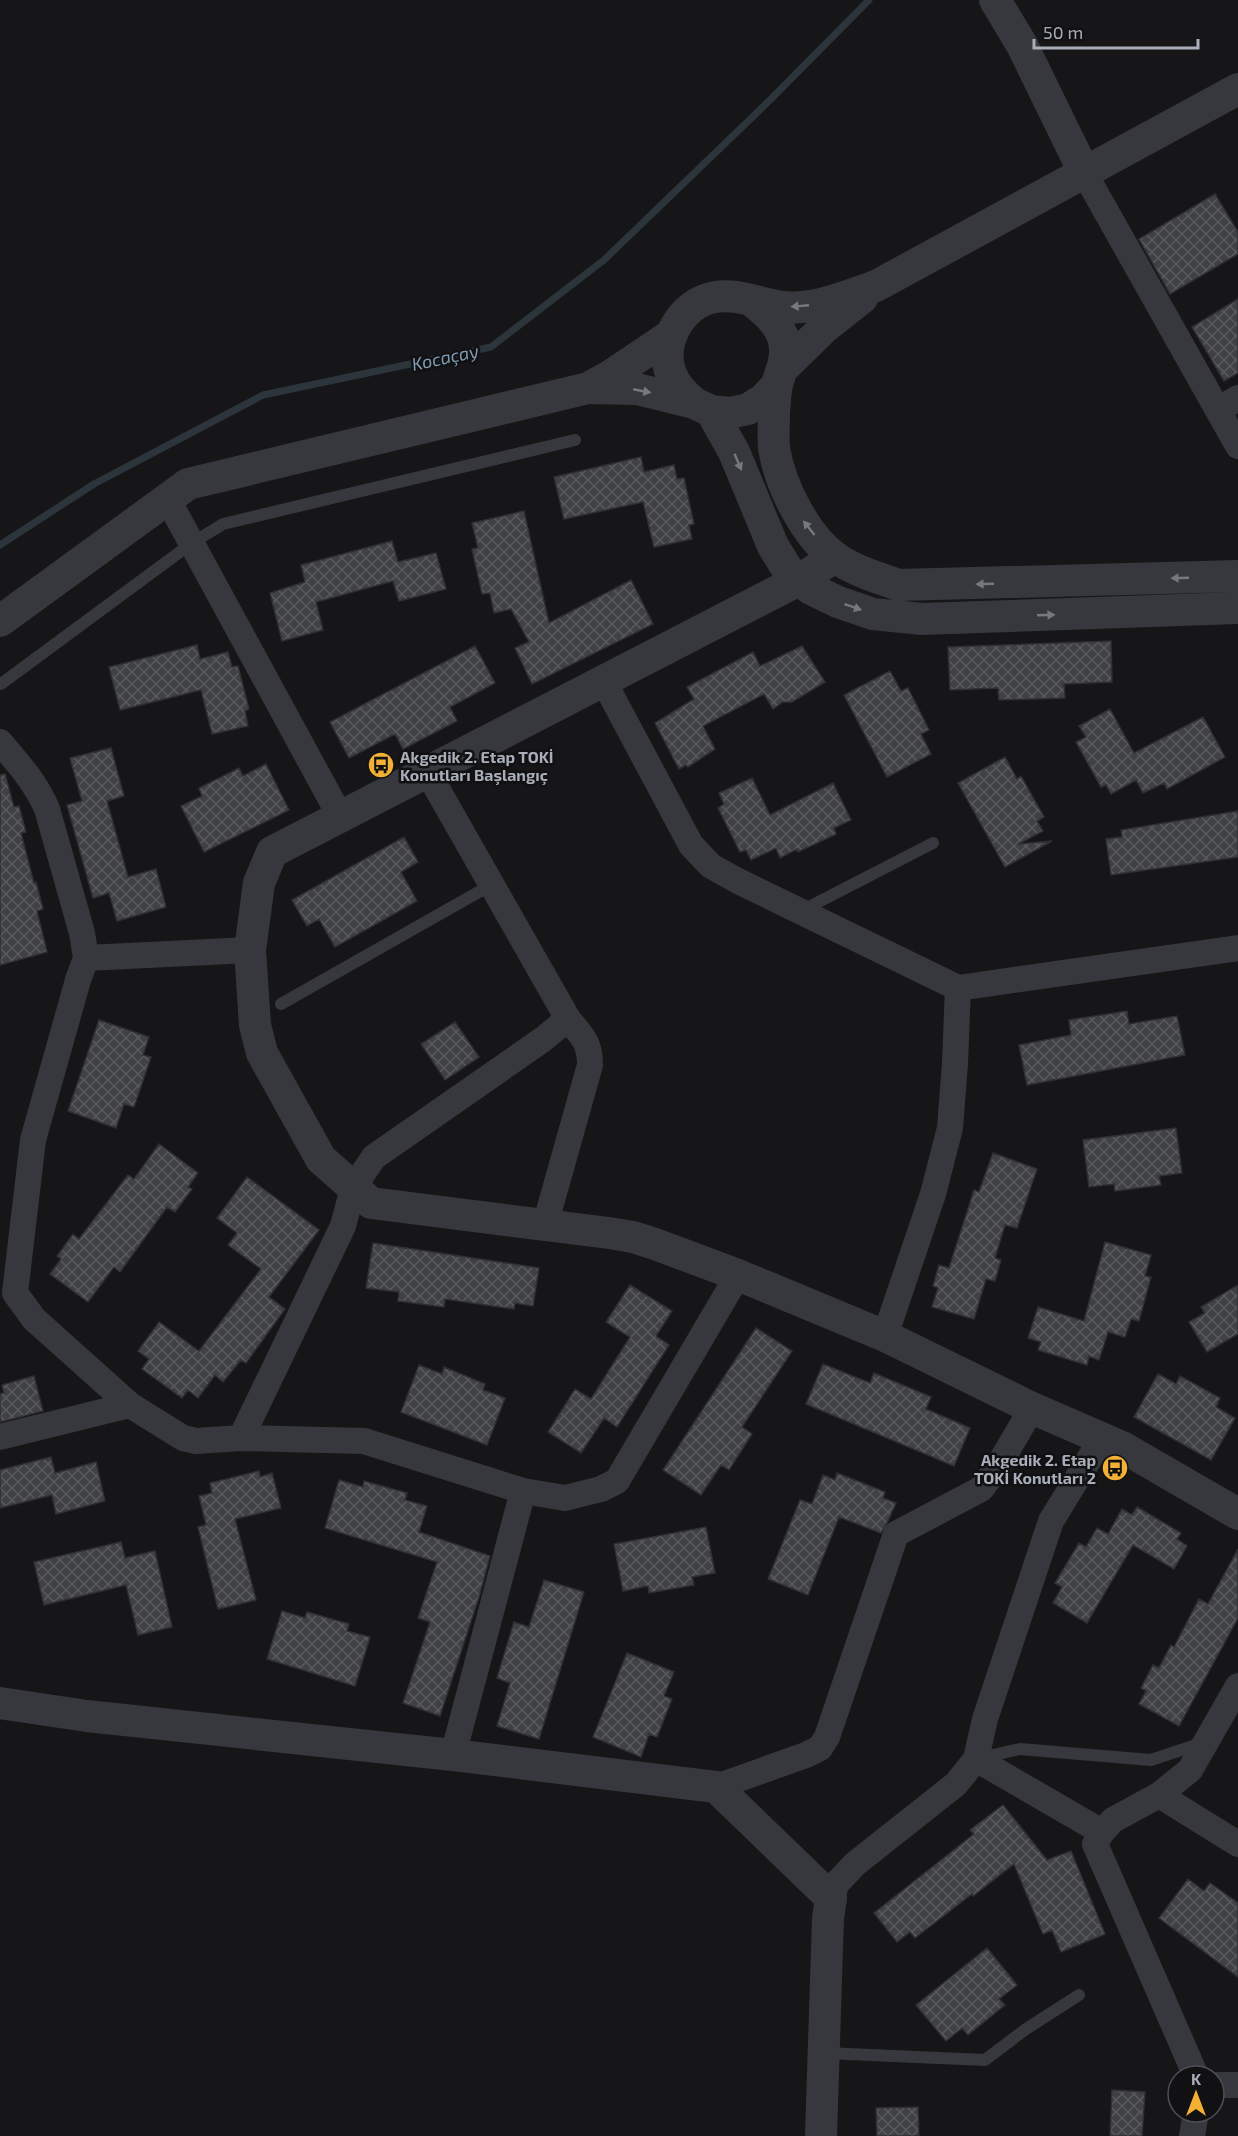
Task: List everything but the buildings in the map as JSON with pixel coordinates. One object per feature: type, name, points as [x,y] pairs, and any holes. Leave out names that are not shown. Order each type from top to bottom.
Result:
[{"type":"street","points":[[995,0],[1022,45],[1085,174],[1228,404],[1238,446]]},
{"type":"street","points":[[1238,88],[1085,174],[876,286],[834,301],[809,305],[785,307],[753,302],[734,296],[714,297],[696,304],[681,318],[671,335],[668,354],[671,373],[680,390],[702,407],[734,452],[773,546],[789,572],[811,589],[838,602],[873,614],[922,619],[1238,608]]},
{"type":"street","points":[[0,621],[188,484],[588,388],[638,389],[730,413],[748,409],[764,399],[780,376],[824,328],[876,286]]},
{"type":"street","points":[[753,302],[769,314],[780,329],[785,348],[780,376],[774,448],[788,494],[802,520],[835,557],[864,573],[899,585],[1238,576]]},
{"type":"street","points":[[588,388],[671,335]]},
{"type":"street","points":[[167,498],[340,816]]},
{"type":"street","points":[[835,557],[799,580],[272,852],[259,884],[250,950],[255,1025],[262,1053],[321,1159],[371,1203],[633,1237],[738,1275],[885,1336],[1032,1408],[1102,1438],[1173,1474],[1238,1514]]},
{"type":"street","points":[[603,680],[691,845],[711,866],[958,988],[1238,948]]},
{"type":"street","points":[[0,742],[40,793],[47,809],[82,933],[86,958],[33,1140],[8,1294],[130,1405],[183,1438],[196,1441],[241,1438],[364,1441],[523,1491],[565,1498],[602,1489],[617,1481],[738,1275]]},
{"type":"street","points":[[427,771],[568,1019],[587,1042],[590,1052],[590,1065],[545,1225]]},
{"type":"street","points":[[86,958],[250,950]]},
{"type":"street","points":[[885,1336],[933,1194],[950,1128],[958,988]]},
{"type":"street","points":[[241,1438],[343,1226],[352,1188],[374,1157],[542,1040],[568,1019]]},
{"type":"street","points":[[0,1437],[130,1405]]},
{"type":"street","points":[[0,1703],[87,1716],[453,1755],[716,1787],[820,1748],[827,1737],[896,1534],[981,1490],[997,1468],[1032,1408]]},
{"type":"street","points":[[821,2136],[828,1918],[831,1898],[837,1883],[855,1864],[956,1784],[976,1759],[985,1719],[1051,1521],[1102,1438]]},
{"type":"street","points":[[453,1755],[523,1491]]},
{"type":"street","points":[[1191,2064],[1095,1844],[1113,1820],[1159,1795],[1190,1770],[1238,1686]]},
{"type":"street","points":[[976,1759],[1102,1832]]},
{"type":"street","points":[[716,1787],[831,1898]]},
{"type":"street","points":[[1159,1795],[1238,1844]]},
{"type":"lane","points":[[1,684],[192,543],[223,524],[575,440]]},
{"type":"lane","points":[[800,911],[933,843]]},
{"type":"lane","points":[[281,1004],[491,885]]},
{"type":"lane","points":[[976,1759],[1020,1749],[1151,1760],[1206,1742]]},
{"type":"lane","points":[[824,2053],[985,2060],[1026,2029],[1079,1995]]},
{"type":"waterway","name":"Kocaçay","points":[[0,545],[94,484],[263,395],[491,347],[604,260],[770,100],[869,0]]},
{"type":"place","name":"Akgedik 2. Etap TOKİ Konutları Başlangıç","points":[[381,765]]},
{"type":"place","name":"Akgedik 2. Etap TOKİ Konutları 2","points":[[1115,1468]]}]
